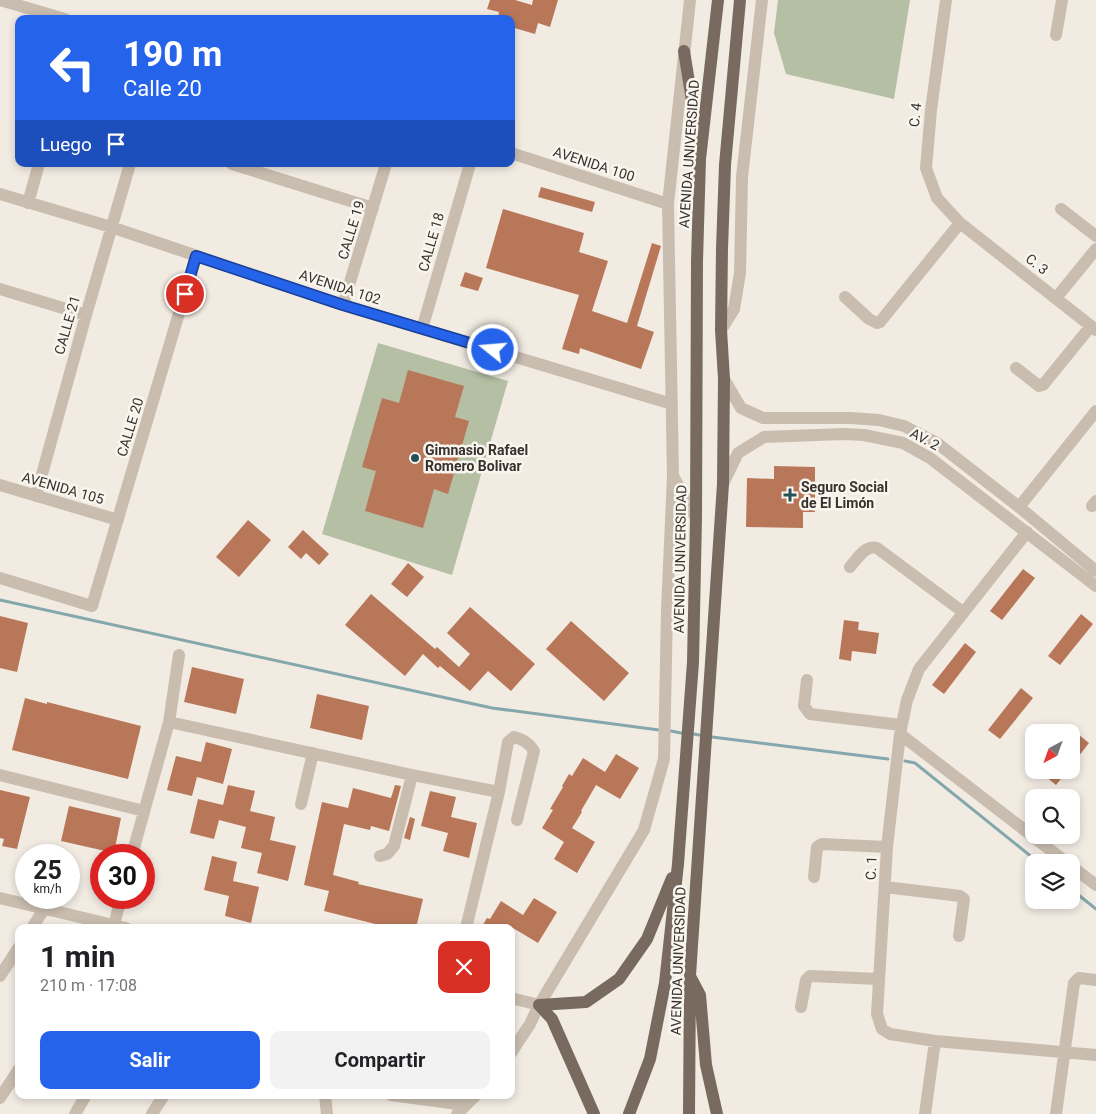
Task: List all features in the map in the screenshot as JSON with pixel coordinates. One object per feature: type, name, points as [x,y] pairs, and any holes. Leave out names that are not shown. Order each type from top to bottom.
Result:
[{"type":"main road","name":"AVENIDA UNIVERSIDAD","points":[[629,1114],[650,1059],[665,984],[678,864],[693,662],[696,518],[697,261],[700,160],[718,0]]},
{"type":"main road","name":"AVENIDA UNIVERSIDAD","points":[[689,1114],[690,974],[723,484],[724,379],[721,330],[725,165],[740,0]]},
{"type":"main road","points":[[684,51],[693,107],[703,138]]},
{"type":"main road","points":[[539,1005],[586,1002],[619,980],[647,939],[678,864]]},
{"type":"main road","points":[[690,974],[700,995],[706,1065],[717,1114]]},
{"type":"main road","points":[[539,1005],[552,1019],[594,1114]]},
{"type":"street","points":[[0,0],[51,15]]},
{"type":"street","name":"AVENIDA UNIVERSIDAD","points":[[516,1036],[530,1024],[539,1005],[644,830],[664,758],[667,610],[673,476],[668,204],[690,0]]},
{"type":"street","points":[[721,330],[734,309],[740,273],[742,177],[762,0]]},
{"type":"street","name":"C. 4","points":[[946,0],[931,110],[926,168],[937,198],[960,223]]},
{"type":"street","points":[[1056,35],[1062,0]]},
{"type":"street","name":"AVENIDA 100","points":[[515,154],[668,204]]},
{"type":"street","points":[[28,203],[38,167]]},
{"type":"street","name":"CALLE 21","points":[[36,496],[129,167]]},
{"type":"street","points":[[242,167],[373,208]]},
{"type":"street","name":"CALLE 19","points":[[343,305],[385,167]]},
{"type":"street","name":"CALLE 18","points":[[422,329],[469,167]]},
{"type":"street","name":"AVENIDA 102","points":[[0,194],[112,227],[343,305],[672,404]]},
{"type":"street","points":[[1061,209],[1096,236]]},
{"type":"street","points":[[845,297],[869,319],[877,323],[880,322],[960,223]]},
{"type":"street","name":"C. 3","points":[[960,223],[1094,328]]},
{"type":"street","points":[[1056,298],[1096,249]]},
{"type":"street","name":"CALLE 20","points":[[0,578],[92,606],[196,256]]},
{"type":"street","points":[[1,294],[86,315]]},
{"type":"street","points":[[1016,368],[1039,386],[1043,385],[1094,328]]},
{"type":"street","name":"AV. 2","points":[[724,379],[741,408],[762,418],[850,418],[879,420],[904,426],[937,443],[1020,507],[1096,570]]},
{"type":"street","points":[[1020,507],[1096,411]]},
{"type":"street","name":"AV. 2","points":[[723,484],[738,453],[764,437],[843,434],[864,435],[903,443],[930,458],[1096,586]]},
{"type":"street","points":[[673,476],[696,518]]},
{"type":"street","name":"AVENIDA 105","points":[[0,485],[118,520]]},
{"type":"street","name":"C. 1","points":[[1027,532],[919,669],[907,700],[900,730],[887,848],[877,1014],[882,1029],[890,1034],[934,1041],[1096,1055]]},
{"type":"street","points":[[850,567],[866,549],[871,547],[877,548],[963,612]]},
{"type":"street","points":[[135,844],[169,722],[179,655]]},
{"type":"street","points":[[807,680],[804,706],[810,714],[900,730],[1056,854]]},
{"type":"street","points":[[169,722],[499,792]]},
{"type":"street","points":[[467,924],[499,792],[508,742],[514,737],[530,744],[534,751],[517,820]]},
{"type":"street","points":[[301,804],[313,753]]},
{"type":"street","points":[[0,775],[144,810]]},
{"type":"street","points":[[380,856],[387,854],[394,846],[412,775]]},
{"type":"street","points":[[814,877],[818,847],[822,844],[887,848]]},
{"type":"street","points":[[1080,873],[1096,885]]},
{"type":"street","points":[[885,887],[960,896],[964,899],[959,936]]},
{"type":"street","points":[[0,898],[15,902]]},
{"type":"street","points":[[35,924],[44,909],[111,924]]},
{"type":"street","points":[[120,924],[121,909]]},
{"type":"street","points":[[0,976],[15,953]]},
{"type":"street","points":[[801,1007],[806,980],[810,976],[879,978]]},
{"type":"street","points":[[1056,1114],[1074,983],[1079,978],[1096,980]]},
{"type":"street","points":[[515,999],[539,1005]]},
{"type":"street","points":[[925,1114],[934,1041]]},
{"type":"street","points":[[0,1098],[15,1075]]},
{"type":"street","points":[[74,1114],[83,1099]]},
{"type":"street","points":[[152,1114],[161,1099]]},
{"type":"street","points":[[325,1099],[327,1114]]},
{"type":"street","points":[[410,1099],[461,1110],[472,1099]]},
{"type":"green space","points":[[778,0],[910,0],[894,99],[786,74],[774,33]]},
{"type":"green space","name":"Gimnasio Rafael Romero Bolivar","points":[[378,343],[508,381],[452,575],[322,534]]},
{"type":"building","points":[[490,0],[515,0],[532,5],[533,0],[558,0],[550,27],[538,23],[535,34],[515,28],[515,15],[499,15],[499,12],[487,9]]},
{"type":"building","points":[[541,187],[595,202],[592,212],[538,197]]},
{"type":"building","points":[[503,209],[584,233],[579,252],[608,261],[592,311],[627,323],[652,243],[661,246],[637,326],[654,332],[641,369],[580,348],[579,354],[562,349],[579,295],[486,268]]},
{"type":"building","points":[[465,272],[483,278],[478,291],[460,286]]},
{"type":"building","points":[[408,370],[464,386],[455,417],[469,421],[448,494],[434,489],[423,528],[365,511],[376,471],[362,467],[382,398],[399,403]]},
{"type":"building","name":"Seguro Social de El Limón","points":[[774,466],[815,467],[815,512],[803,512],[803,528],[746,527],[747,478],[774,479]]},
{"type":"building","points":[[248,520],[271,540],[239,577],[216,557]]},
{"type":"building","points":[[303,530],[329,554],[319,565],[306,553],[301,559],[288,547]]},
{"type":"building","points":[[408,563],[424,577],[407,597],[391,584]]},
{"type":"building","points":[[1023,569],[1035,578],[1002,620],[990,611]]},
{"type":"building","points":[[371,594],[459,667],[470,654],[447,633],[470,607],[535,664],[511,691],[488,671],[470,691],[440,666],[438,668],[423,654],[405,676],[345,625]]},
{"type":"building","points":[[1081,614],[1093,624],[1060,665],[1048,656]]},
{"type":"building","points":[[0,616],[28,623],[17,672],[0,668]]},
{"type":"building","points":[[844,620],[859,622],[858,630],[879,633],[876,654],[852,651],[851,661],[839,659]]},
{"type":"building","points":[[571,621],[629,673],[604,701],[546,649]]},
{"type":"building","points":[[965,643],[976,652],[944,694],[932,685]]},
{"type":"building","points":[[192,667],[244,679],[236,714],[184,702]]},
{"type":"building","points":[[1021,688],[1033,698],[1000,739],[988,730]]},
{"type":"building","points":[[317,694],[369,706],[362,740],[310,728]]},
{"type":"building","points":[[25,698],[141,726],[128,779],[12,750]]},
{"type":"building","points":[[1080,736],[1089,743],[1080,754]]},
{"type":"building","points":[[206,742],[232,749],[223,784],[197,777],[192,796],[167,790],[176,756],[201,762]]},
{"type":"building","points":[[616,754],[639,768],[620,799],[596,785],[572,828],[595,842],[577,873],[554,859],[564,842],[542,828],[553,810],[550,809],[569,774],[572,776],[583,758],[605,772]]},
{"type":"building","points":[[1049,779],[1061,779],[1056,785]]},
{"type":"building","points":[[228,785],[255,791],[250,811],[275,817],[270,840],[296,846],[288,881],[257,873],[262,853],[241,848],[246,827],[219,820],[214,839],[190,833],[198,799],[223,805]]},
{"type":"building","points":[[395,785],[401,786],[389,831],[371,826],[370,830],[344,824],[333,875],[359,882],[358,884],[423,899],[417,924],[375,924],[324,911],[329,891],[304,885],[322,802],[348,808],[353,788],[391,798]]},
{"type":"building","points":[[0,790],[30,797],[18,844],[15,844],[15,849],[2,846],[4,839],[0,838]]},
{"type":"building","points":[[430,791],[456,797],[451,817],[477,823],[469,858],[443,851],[448,833],[421,826]]},
{"type":"building","points":[[69,806],[121,818],[116,844],[90,844],[90,848],[61,841]]},
{"type":"building","points":[[410,817],[415,819],[410,840],[404,838]]},
{"type":"building","points":[[212,856],[237,862],[233,881],[259,887],[251,923],[225,916],[229,896],[204,890]]},
{"type":"building","points":[[534,898],[557,912],[538,943],[515,929],[515,924],[483,924],[487,918],[490,919],[501,901],[523,915]]},
{"type":"waterway","points":[[0,600],[492,708],[659,730]]},
{"type":"waterway","points":[[671,731],[681,733]]},
{"type":"waterway","points":[[694,734],[699,735]]},
{"type":"waterway","points":[[712,737],[888,759]]},
{"type":"waterway","points":[[905,761],[915,763],[1028,854]]},
{"type":"waterway","points":[[1080,896],[1096,909]]},
{"type":"place","name":"Gimnasio Rafael Romero Bolivar","points":[[415,458]]},
{"type":"place","name":"Seguro Social de El Limón","points":[[790,495]]},
{"type":"route","points":[[185,294],[196,256],[343,305],[493,350]]}]
